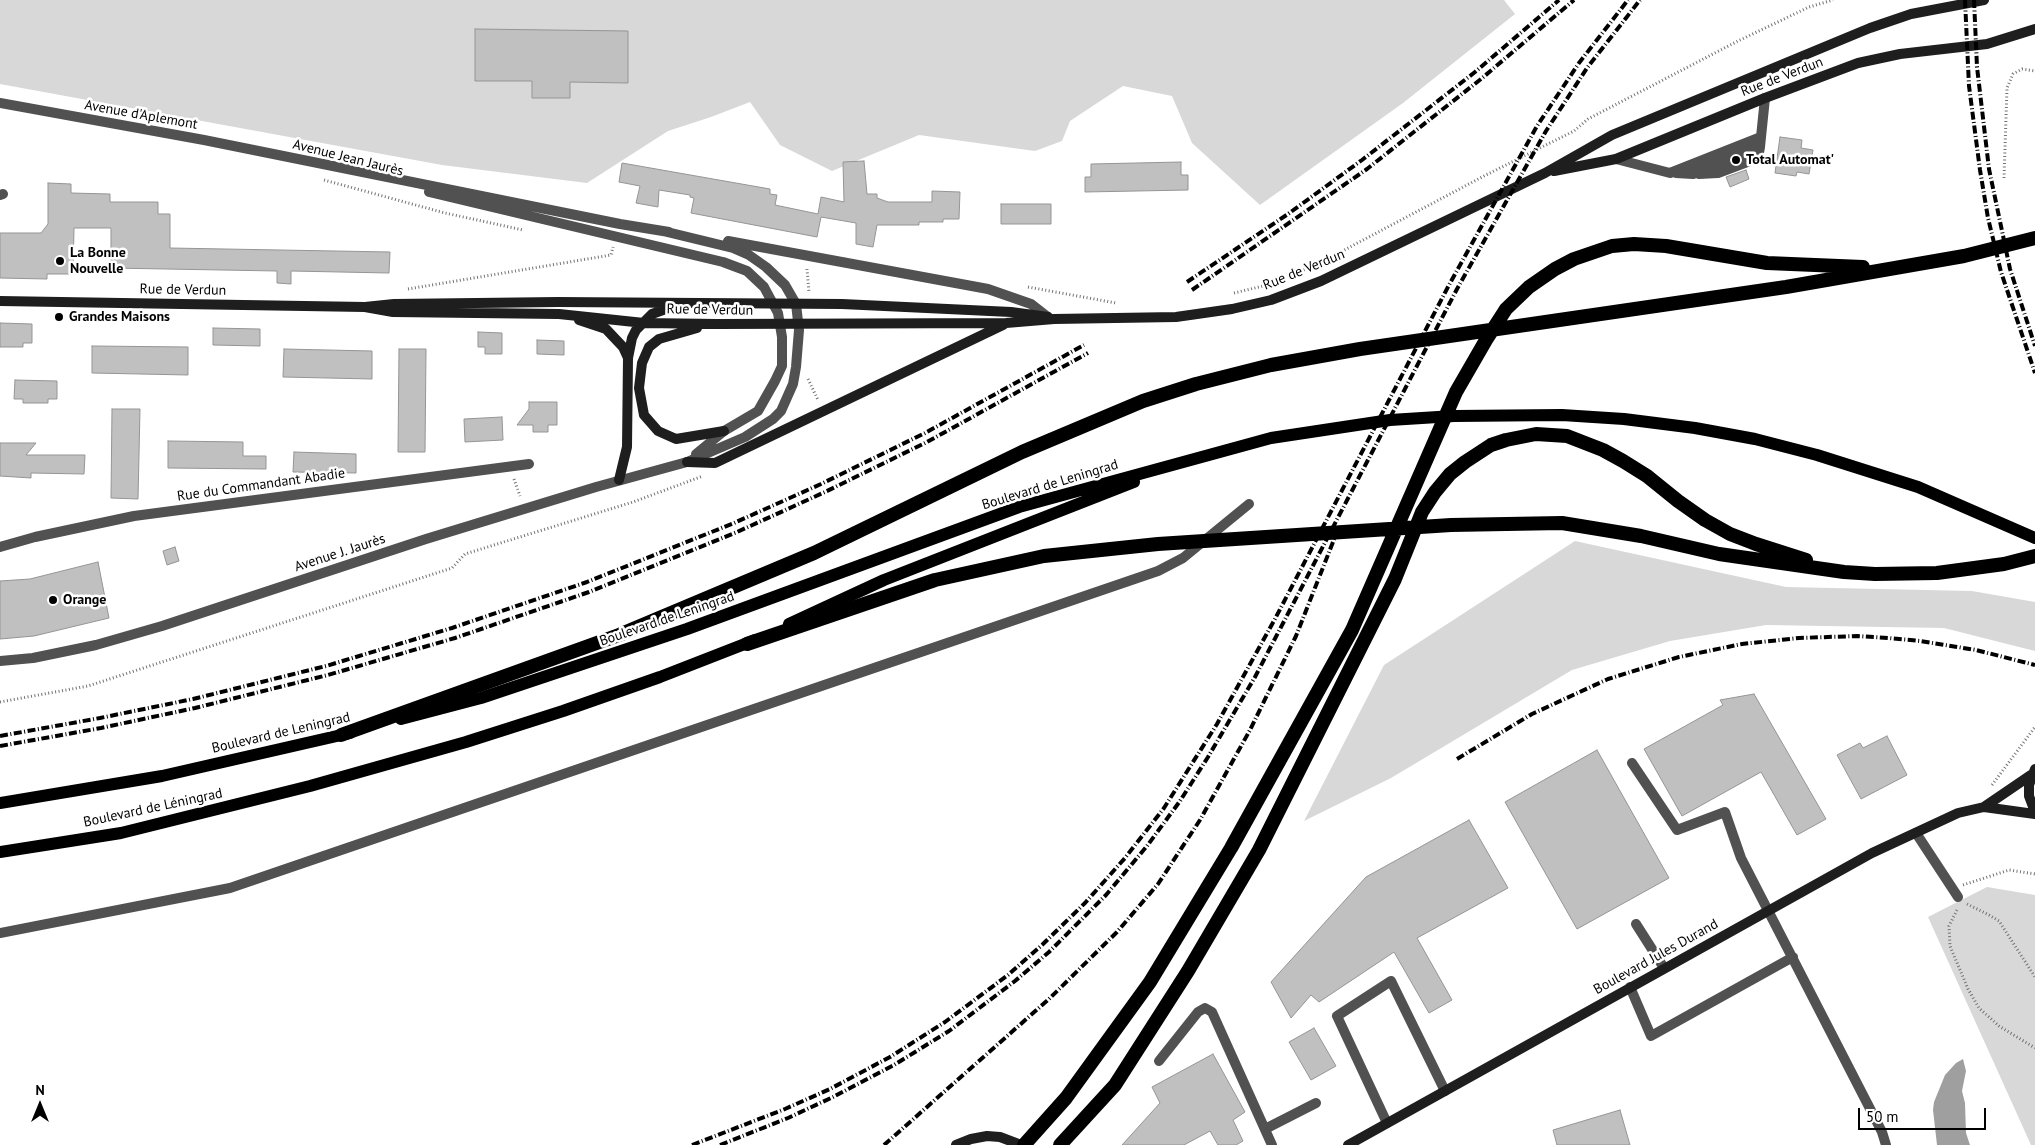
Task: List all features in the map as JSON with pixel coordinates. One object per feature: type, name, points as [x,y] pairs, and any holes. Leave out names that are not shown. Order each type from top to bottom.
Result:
[{"type":"highway","points":[[341,735],[636,627],[814,553],[1022,452],[1143,401],[1196,384],[1271,365],[1360,349],[1786,287],[1964,256],[2035,238]]},
{"type":"highway","points":[[1022,1145],[1066,1098],[1150,982],[1231,848],[1352,630],[1456,392],[1506,309],[1529,287],[1554,269],[1574,259],[1612,246],[1634,244],[1666,246],[1767,263],[1891,268]]},
{"type":"highway","points":[[1060,1145],[1114,1085],[1188,971],[1259,850],[1394,579],[1422,512],[1450,474],[1470,458],[1491,445],[1536,434],[1567,436],[1624,461],[1705,520],[1730,534],[1844,572]]},
{"type":"highway","points":[[747,644],[936,580],[1044,556],[1158,544],[1451,524],[1562,523],[1641,536],[1719,554],[1844,572],[1875,574],[1937,573],[1995,565],[2035,556]]},
{"type":"main road","name":"Rue de Verdun","points":[[0,301],[365,307],[394,304],[558,302],[892,305],[1017,312],[1051,318],[1176,317],[1232,309],[1271,300],[1320,281],[1546,173],[1612,135],[1870,28],[1911,14],[1984,0]]},
{"type":"main road","name":"Rue de Verdun","points":[[1546,173],[1616,159],[1765,98],[1858,63],[1900,54],[1987,44],[2035,29]]},
{"type":"main road","points":[[619,480],[627,446],[628,358],[632,338],[636,330],[652,314],[685,302]]},
{"type":"main road","name":"Rue de Verdun","points":[[365,307],[393,312],[559,314],[644,323],[1006,323],[1039,322],[1051,318]]},
{"type":"main road","points":[[559,314],[606,329],[623,347],[628,358]]},
{"type":"main road","points":[[687,462],[715,463],[1006,323]]},
{"type":"main road","points":[[717,324],[686,330],[659,339],[649,347],[642,363],[639,388],[644,415],[658,431],[676,439],[724,431]]},
{"type":"main road","points":[[1199,457],[1271,438],[1390,420],[1502,414],[1624,419],[1694,428],[1755,439],[1817,454],[1918,487],[2035,538]]},
{"type":"main road","name":"Boulevard de Leningrad","points":[[0,803],[162,776],[341,735],[481,698],[687,629],[1019,507],[1199,457]]},
{"type":"main road","name":"Boulevard de Leningrad","points":[[310,786],[466,742],[660,677],[747,644],[884,580],[1199,457]]},
{"type":"main road","points":[[1982,807],[2033,772]]},
{"type":"main road","points":[[1982,807],[2035,813],[2029,796],[2033,772]]},
{"type":"main road","name":"Boulevard de Léningrad","points":[[0,852],[121,833],[310,786]]},
{"type":"main road","name":"Boulevard Jules Durand","points":[[1348,1145],[1872,853],[1958,813],[1982,807]]},
{"type":"main road","points":[[956,1145],[971,1139],[987,1136],[1000,1137],[1022,1145]]},
{"type":"street","points":[[1616,159],[1670,173],[1693,174],[1718,173],[1758,158],[1765,98]]},
{"type":"street","name":"Avenue d'Aplemont","points":[[0,103],[277,155]]},
{"type":"street","points":[[1670,173],[1761,142]]},
{"type":"street","name":"Avenue Jean Jaurès","points":[[277,155],[663,231]]},
{"type":"street","name":"Avenue Jean Jaurès","points":[[277,155],[614,243],[723,262],[747,271],[764,287],[778,313],[782,337],[782,366],[758,411],[724,431]]},
{"type":"street","points":[[663,231],[808,255],[988,289],[1031,304],[1051,318]]},
{"type":"street","points":[[663,231],[733,248],[749,255],[766,267],[785,285],[796,304],[799,330],[793,384],[781,411],[773,419],[745,437],[687,462]]},
{"type":"street","points":[[687,462],[724,431]]},
{"type":"street","name":"Avenue J. Jaurès","points":[[0,662],[33,658],[96,645],[153,629],[525,509],[619,480],[687,462]]},
{"type":"street","name":"Rue du Commandant Abadie","points":[[0,547],[35,537],[134,516],[529,464]]},
{"type":"street","points":[[0,933],[230,888],[1158,571],[1183,558],[1249,504]]},
{"type":"street","points":[[1632,763],[1677,830],[1725,812],[1741,858],[1882,1132],[1886,1145]]},
{"type":"street","points":[[1916,833],[1958,898]]},
{"type":"street","points":[[1636,924],[1664,968]]},
{"type":"street","points":[[1630,988],[1651,1036],[1793,957]]},
{"type":"street","points":[[1386,1123],[1337,1016],[1391,981],[1445,1091]]},
{"type":"street","points":[[1159,1061],[1198,1012],[1205,1008],[1212,1012],[1272,1145]]},
{"type":"street","points":[[1266,1129],[1316,1103]]},
{"type":"path","points":[[1231,294],[1263,286],[1316,266],[1484,176],[1558,139],[1588,120],[1736,42],[1808,7],[1833,0]]},
{"type":"path","points":[[2004,178],[2007,88],[2013,74],[2022,69],[2035,71]]},
{"type":"path","points":[[317,178],[445,213],[529,231]]},
{"type":"path","points":[[604,246],[614,243]]},
{"type":"path","points":[[394,304],[396,291],[611,255],[614,243]]},
{"type":"path","points":[[808,255],[809,295]]},
{"type":"path","points":[[1117,303],[1126,303]]},
{"type":"path","points":[[808,378],[824,412]]},
{"type":"path","points":[[514,466],[512,476],[525,509]]},
{"type":"path","points":[[0,702],[88,686],[452,568],[464,554],[633,502],[704,476]]},
{"type":"path","points":[[1982,807],[1990,788],[2035,727]]},
{"type":"path","points":[[1952,888],[2009,870],[2035,874]]},
{"type":"path","points":[[1958,898],[1999,921],[2035,977]]},
{"type":"path","points":[[1958,898],[1958,907],[1949,926],[1950,946],[1968,990],[1978,1008],[1999,1026],[2035,1048]]},
{"type":"shaded area","points":[[0,0],[1504,0],[1515,14],[1403,103],[1260,205],[1192,143],[1172,96],[1123,86],[1070,121],[1062,141],[1035,151],[919,135],[832,171],[780,145],[750,102],[668,131],[587,183],[442,165],[0,84]]},
{"type":"shaded area","points":[[1575,541],[1786,587],[1972,591],[2035,602],[2035,651],[1944,628],[1766,625],[1670,641],[1572,670],[1391,778],[1304,821],[1384,665]]},
{"type":"shaded area","points":[[1987,887],[2035,895],[2035,1145],[2031,1145],[1928,917]]},
{"type":"shaded area","points":[[1963,1059],[1966,1071],[1962,1091],[1965,1103],[1966,1133],[1970,1145],[1937,1145],[1933,1110],[1934,1102],[1945,1075],[1956,1063]]},
{"type":"building","points":[[475,29],[628,31],[628,83],[570,82],[570,98],[532,98],[532,81],[475,81]]},
{"type":"building","points":[[1780,137],[1802,140],[1801,148],[1813,150],[1809,174],[1797,172],[1796,176],[1775,173]]},
{"type":"building","points":[[864,161],[867,194],[877,194],[877,198],[888,202],[932,202],[932,191],[960,192],[959,219],[943,219],[943,222],[919,222],[919,225],[877,225],[873,247],[856,244],[856,223],[821,217],[817,237],[691,213],[694,198],[690,197],[690,195],[659,190],[658,207],[636,203],[640,186],[619,182],[622,163],[770,189],[770,194],[777,195],[775,205],[818,214],[821,197],[844,202],[843,162]]},
{"type":"building","points":[[1181,162],[1181,175],[1188,175],[1188,190],[1085,192],[1085,177],[1091,177],[1091,164]]},
{"type":"building","points":[[1746,170],[1749,179],[1730,187],[1726,177]]},
{"type":"building","points":[[48,183],[71,184],[71,193],[110,194],[110,202],[158,202],[158,214],[170,214],[170,248],[390,252],[389,273],[291,271],[291,284],[277,283],[277,271],[111,268],[111,228],[74,228],[73,274],[47,274],[47,279],[0,278],[0,233],[41,233],[48,224]]},
{"type":"building","points":[[1001,204],[1051,204],[1051,224],[1001,224]]},
{"type":"building","points":[[0,323],[32,324],[32,343],[23,343],[23,347],[0,347]]},
{"type":"building","points":[[213,328],[260,329],[260,346],[213,345]]},
{"type":"building","points":[[478,332],[502,333],[502,354],[485,354],[485,347],[478,347]]},
{"type":"building","points":[[537,340],[564,341],[564,355],[537,354]]},
{"type":"building","points":[[92,346],[188,347],[188,375],[92,373]]},
{"type":"building","points":[[284,349],[372,351],[372,379],[283,377]]},
{"type":"building","points":[[399,349],[426,349],[425,452],[398,452]]},
{"type":"building","points":[[15,380],[57,381],[57,399],[48,399],[48,403],[23,403],[23,399],[14,399]]},
{"type":"building","points":[[529,402],[557,402],[557,425],[548,425],[548,432],[533,432],[533,425],[517,425],[529,409]]},
{"type":"building","points":[[112,409],[140,409],[138,499],[111,498]]},
{"type":"building","points":[[502,417],[503,440],[465,442],[464,419]]},
{"type":"building","points":[[168,441],[243,442],[243,456],[266,456],[266,469],[168,468]]},
{"type":"building","points":[[0,443],[36,443],[26,455],[85,455],[84,474],[31,473],[31,478],[0,476]]},
{"type":"building","points":[[294,452],[356,454],[356,473],[293,472]]},
{"type":"building","points":[[175,547],[179,561],[167,565],[163,551]]},
{"type":"building","name":"Orange","points":[[98,562],[109,618],[34,636],[0,639],[0,581],[30,579]]},
{"type":"building","points":[[1754,694],[1826,819],[1797,835],[1761,772],[1682,816],[1644,749],[1723,705],[1720,700]]},
{"type":"building","points":[[1887,736],[1907,775],[1861,799],[1837,755],[1860,743],[1863,748]]},
{"type":"building","points":[[1597,750],[1669,878],[1577,929],[1505,802]]},
{"type":"building","points":[[1469,820],[1508,888],[1417,938],[1452,1000],[1429,1013],[1394,952],[1319,1002],[1311,995],[1291,1018],[1271,982],[1366,877]]},
{"type":"building","points":[[1314,1028],[1336,1066],[1311,1080],[1289,1042]]},
{"type":"building","points":[[1213,1054],[1245,1112],[1233,1120],[1243,1141],[1236,1145],[1218,1145],[1210,1131],[1184,1145],[1122,1145],[1160,1103],[1152,1087]]},
{"type":"building","points":[[1620,1110],[1630,1145],[1557,1145],[1553,1130]]},
{"type":"railway","points":[[1187,282],[1288,214],[1362,160],[1475,72],[1559,0]]},
{"type":"railway","points":[[1192,290],[1367,169],[1481,79],[1574,0]]},
{"type":"railway","points":[[692,1145],[785,1109],[830,1089],[890,1057],[945,1022],[1008,975],[1042,945],[1085,903],[1125,858],[1164,808],[1217,724],[1276,617],[1449,285],[1537,126],[1579,63],[1628,0]]},
{"type":"railway","points":[[720,1145],[788,1118],[833,1097],[894,1065],[949,1031],[1015,981],[1049,952],[1106,895],[1147,846],[1180,801],[1255,677],[1457,289],[1546,131],[1587,68],[1640,0]]},
{"type":"railway","points":[[1965,0],[1969,86],[1988,218],[2001,272],[2035,373]]},
{"type":"railway","points":[[1974,0],[1977,67],[1989,169],[2010,269],[2035,346]]},
{"type":"railway","points":[[0,736],[193,699],[326,666],[452,628],[587,582],[734,523],[821,484],[925,433],[1084,345]]},
{"type":"railway","points":[[0,746],[101,728],[195,708],[328,675],[455,638],[589,592],[737,532],[825,492],[927,442],[1088,353]]},
{"type":"railway","points":[[884,1145],[1049,999],[1117,932],[1158,884],[1200,820],[1250,730],[1296,636],[1335,537]]},
{"type":"railway","points":[[1457,759],[1532,714],[1608,679],[1679,657],[1742,644],[1799,638],[1857,636],[1888,638],[1976,650],[2035,665]]},
{"type":"place","name":"Total Automat'","points":[[1736,160]]},
{"type":"place","name":"La Bonne Nouvelle","points":[[60,261]]},
{"type":"place","name":"Grandes Maisons","points":[[59,317]]},
{"type":"place","name":"Orange","points":[[53,600]]}]
